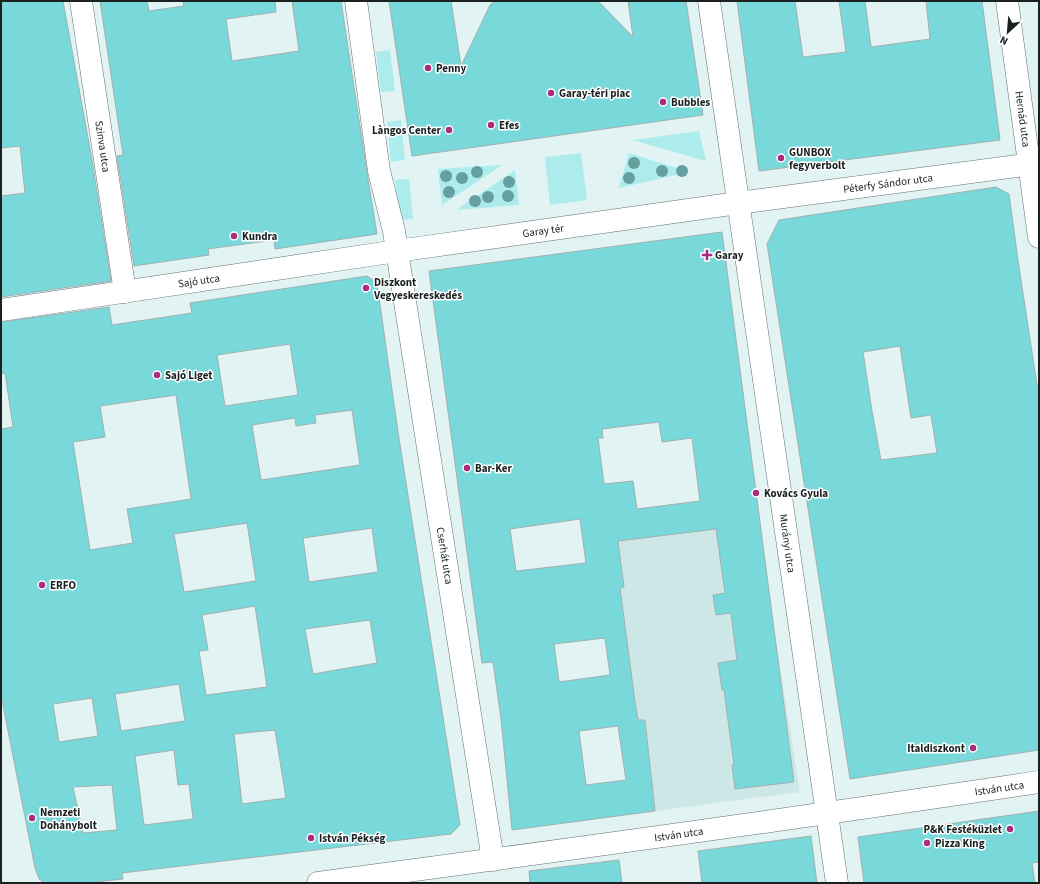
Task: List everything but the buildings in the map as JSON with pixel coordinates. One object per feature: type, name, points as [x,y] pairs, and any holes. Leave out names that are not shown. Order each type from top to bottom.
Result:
[{"type":"street","name":"Szinva utca","points":[[81,1],[124,292]]},
{"type":"street","points":[[356,1],[379,171],[394,231],[397,251]]},
{"type":"street","points":[[709,1],[738,203]]},
{"type":"street","name":"Hernád utca","points":[[1007,1],[1034,164],[1039,237]]},
{"type":"street","name":"Péterfy Sándor utca","points":[[738,203],[1034,164]]},
{"type":"street","name":"Garay tér","points":[[397,251],[738,203]]},
{"type":"street","name":"Murányi utca","points":[[738,203],[837,883]]},
{"type":"street","name":"Sajó utca","points":[[1,310],[397,251]]},
{"type":"street","name":"Cserhát utca","points":[[397,251],[493,860]]},
{"type":"street","name":"István utca","points":[[318,883],[493,860],[1039,782]]},
{"type":"shaded area","points":[[390,50],[395,91],[381,92],[376,52]]},
{"type":"shaded area","points":[[401,120],[405,160],[391,162],[387,122]]},
{"type":"shaded area","points":[[699,131],[706,161],[633,140]]},
{"type":"shaded area","points":[[581,153],[587,200],[550,205],[545,157]]},
{"type":"shaded area","points":[[629,153],[689,172],[619,188]]},
{"type":"shaded area","points":[[502,165],[442,205],[438,169]]},
{"type":"shaded area","points":[[515,170],[519,205],[456,210]]},
{"type":"shaded area","points":[[409,179],[413,219],[400,220],[395,180]]},
{"type":"shaded area","points":[[760,523],[772,616],[800,792],[655,811],[645,720],[638,720],[635,702],[620,588],[624,587],[616,526],[686,532]]},
{"type":"place","name":"Penny","points":[[428,68]]},
{"type":"place","name":"Garay-téri piac","points":[[551,93]]},
{"type":"place","name":"Bubbles","points":[[663,102]]},
{"type":"place","name":"Efes","points":[[491,125]]},
{"type":"place","name":"Làngos Center","points":[[449,130]]},
{"type":"place","name":"GUNBOX fegyverbolt","points":[[781,158]]},
{"type":"place","name":"Kundra","points":[[234,236]]},
{"type":"place","name":"Garay","points":[[707,255]]},
{"type":"place","name":"Diszkont Vegyeskereskedés","points":[[366,288]]},
{"type":"place","name":"Sajó Liget","points":[[157,375]]},
{"type":"place","name":"Bar-Ker","points":[[467,468]]},
{"type":"place","name":"Kovács Gyula","points":[[756,493]]},
{"type":"place","name":"ERFO","points":[[42,585]]},
{"type":"place","name":"Italdiszkont","points":[[973,748]]},
{"type":"place","name":"Nemzeti Dohánybolt","points":[[32,818]]},
{"type":"place","name":"P&K Festéküzlet","points":[[1010,829]]},
{"type":"place","name":"István Pékség","points":[[311,838]]},
{"type":"place","name":"Pizza King","points":[[927,843]]}]
